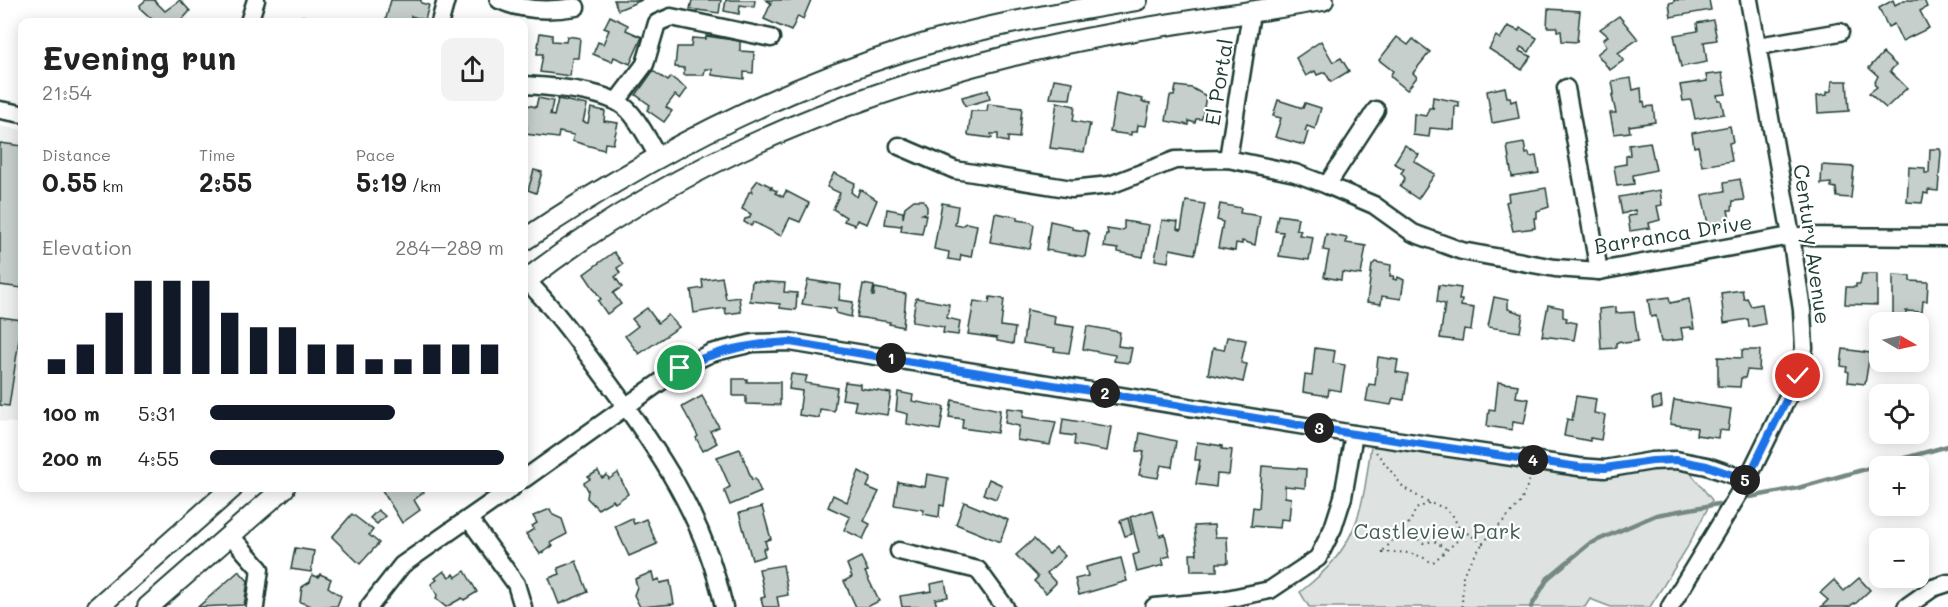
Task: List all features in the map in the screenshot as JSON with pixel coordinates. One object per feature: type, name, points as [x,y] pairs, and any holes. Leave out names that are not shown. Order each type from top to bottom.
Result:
[{"type":"main road","points":[[528,237],[573,207],[658,156],[734,117],[797,90],[906,50],[1004,24],[1137,0]]},
{"type":"main road","points":[[528,277],[624,212],[676,183],[747,146],[863,99],[921,79],[1012,55],[1323,0]]},
{"type":"main road","points":[[98,607],[227,492]]},
{"type":"main road","points":[[148,607],[280,492]]},
{"type":"street","points":[[250,18],[256,0]]},
{"type":"street","points":[[441,18],[446,0]]},
{"type":"street","points":[[499,0],[507,4],[553,11],[576,7]]},
{"type":"street","name":"Century Avenue","points":[[1670,607],[1747,480],[1794,387],[1804,348],[1802,310],[1791,236],[1749,0]]},
{"type":"street","name":"El Portal","points":[[1228,159],[1251,13]]},
{"type":"street","points":[[616,101],[645,64],[657,23],[671,17],[771,38]]},
{"type":"street","points":[[1758,46],[1840,32]]},
{"type":"street","points":[[528,85],[552,87],[616,101],[629,110],[658,156]]},
{"type":"street","points":[[1566,88],[1599,271]]},
{"type":"street","points":[[1327,185],[1376,110]]},
{"type":"street","points":[[0,111],[18,113]]},
{"type":"street","name":"Barranca Drive","points":[[899,146],[955,170],[1072,189],[1110,186],[1175,160],[1228,159],[1295,173],[1327,185],[1374,205],[1413,233],[1462,251],[1555,268],[1599,271],[1791,236],[1948,237]]},
{"type":"street","points":[[528,284],[573,334],[673,474],[712,559],[724,607]]},
{"type":"street","points":[[528,476],[680,368],[711,353],[753,344],[790,342],[1534,461],[1605,468],[1676,460],[1707,466],[1747,480]]},
{"type":"street","points":[[1154,607],[1217,601],[1270,590],[1318,558],[1333,528],[1343,497],[1354,434]]},
{"type":"street","points":[[369,607],[402,565],[507,492]]},
{"type":"street","points":[[470,519],[516,584],[523,607]]},
{"type":"street","points":[[230,535],[260,569],[255,607]]},
{"type":"street","points":[[899,551],[978,570],[1005,607]]},
{"type":"street","points":[[1906,607],[1934,588],[1948,583]]},
{"type":"path","points":[[1371,445],[1404,488],[1429,503],[1443,507],[1452,514],[1459,528],[1483,543]]},
{"type":"path","points":[[1461,607],[1462,574],[1483,543],[1521,502],[1529,484],[1534,461]]},
{"type":"path","points":[[1429,503],[1416,509],[1410,522],[1381,553],[1395,552],[1415,555],[1432,563],[1466,534]]},
{"type":"path","points":[[1404,528],[1423,543],[1434,541],[1446,549]]},
{"type":"shaded area","points":[[0,126],[18,129],[18,423],[0,421]]},
{"type":"green space","name":"Castleview Park","points":[[1371,445],[1655,468],[1686,467],[1712,500],[1687,548],[1650,607],[1611,607],[1590,599],[1585,607],[1309,607],[1300,592],[1334,560],[1354,528],[1364,491]]},
{"type":"building","points":[[146,0],[154,0],[165,11],[180,0],[190,11],[184,18],[151,18],[140,5]]},
{"type":"building","points":[[391,0],[421,0],[421,3],[429,5],[426,18],[411,16],[410,18],[386,18]]},
{"type":"building","points":[[614,0],[642,0],[618,10]]},
{"type":"building","points":[[692,0],[721,0],[719,13],[690,9]]},
{"type":"building","points":[[726,0],[755,0],[754,7],[740,5],[739,14],[724,11]]},
{"type":"building","points":[[766,0],[811,0],[803,19],[798,16],[791,31],[764,19],[771,3]]},
{"type":"building","points":[[1674,0],[1709,0],[1711,10],[1671,17],[1669,3]]},
{"type":"building","points":[[1893,0],[1895,5],[1904,0],[1924,0],[1927,7],[1920,11],[1929,28],[1902,41],[1894,24],[1888,27],[1879,8]]},
{"type":"building","points":[[1548,9],[1580,11],[1577,42],[1562,41],[1561,31],[1557,31],[1557,27],[1547,27]]},
{"type":"building","points":[[610,16],[628,25],[626,30],[642,37],[630,64],[614,57],[612,62],[593,54],[598,42],[603,44],[609,30],[604,28]]},
{"type":"building","points":[[1619,16],[1638,39],[1618,53],[1624,60],[1610,70],[1597,54],[1607,46],[1603,40],[1608,36],[1600,29]]},
{"type":"building","points":[[1713,20],[1717,40],[1704,42],[1707,62],[1681,67],[1674,35],[1698,31],[1697,23]]},
{"type":"building","points":[[1508,26],[1519,31],[1521,28],[1537,38],[1529,52],[1521,47],[1519,51],[1531,56],[1522,70],[1489,49],[1496,36],[1500,39]]},
{"type":"building","points":[[540,33],[552,35],[552,41],[566,42],[567,36],[580,38],[578,58],[572,58],[570,76],[540,72],[543,54],[537,54]]},
{"type":"building","points":[[706,36],[740,41],[740,51],[754,52],[753,73],[744,72],[744,79],[712,75],[712,69],[705,69],[704,75],[684,75],[684,68],[675,67],[677,47],[691,47],[692,38],[706,39]]},
{"type":"building","points":[[1397,37],[1408,45],[1413,39],[1430,52],[1413,73],[1417,77],[1407,90],[1390,76],[1393,71],[1379,60]]},
{"type":"building","points":[[1321,41],[1333,62],[1341,58],[1349,71],[1331,82],[1325,72],[1317,75],[1315,71],[1306,76],[1296,58]]},
{"type":"building","points":[[1883,53],[1896,65],[1890,71],[1907,88],[1886,108],[1869,93],[1877,87],[1874,84],[1878,76],[1869,68]]},
{"type":"building","points":[[653,71],[668,81],[671,77],[687,89],[680,99],[675,95],[666,107],[672,111],[664,122],[647,110],[650,105],[636,95]]},
{"type":"building","points":[[1722,73],[1726,94],[1717,95],[1718,100],[1721,100],[1724,114],[1695,119],[1691,100],[1683,101],[1680,85],[1707,81],[1706,75]]},
{"type":"building","points":[[1631,78],[1633,90],[1641,88],[1642,102],[1644,101],[1645,107],[1653,106],[1655,122],[1629,126],[1630,132],[1614,134],[1610,113],[1616,113],[1612,96],[1614,93],[1612,81]]},
{"type":"building","points":[[1054,79],[1073,82],[1070,99],[1050,98]]},
{"type":"building","points":[[1832,81],[1847,81],[1849,111],[1818,113],[1817,96],[1827,95],[1827,92],[1831,91]]},
{"type":"building","points":[[1176,86],[1192,88],[1206,96],[1202,119],[1196,119],[1195,123],[1189,121],[1189,125],[1166,121],[1170,96],[1174,96]]},
{"type":"building","points":[[1505,87],[1507,97],[1510,97],[1511,102],[1516,100],[1519,118],[1492,123],[1487,91]]},
{"type":"building","points":[[988,90],[990,99],[965,106],[962,97]]},
{"type":"building","points":[[1116,93],[1143,99],[1142,102],[1150,103],[1146,126],[1138,125],[1137,132],[1131,132],[1131,135],[1110,132]]},
{"type":"building","points":[[1433,97],[1459,102],[1459,107],[1455,106],[1454,130],[1430,128],[1429,137],[1413,135],[1414,114],[1426,116],[1429,108],[1434,108],[1432,107]]},
{"type":"building","points":[[538,98],[553,101],[550,115],[554,116],[558,99],[587,105],[583,122],[588,123],[591,108],[605,111],[604,121],[618,123],[613,144],[605,143],[604,150],[572,141],[574,135],[559,132],[558,138],[528,134],[528,105],[536,107]]},
{"type":"building","points":[[1278,100],[1303,108],[1305,103],[1321,108],[1315,129],[1307,126],[1305,131],[1308,132],[1304,145],[1275,137],[1281,118],[1273,116]]},
{"type":"building","points":[[1057,102],[1075,106],[1073,121],[1090,124],[1084,152],[1050,148]]},
{"type":"building","points":[[988,104],[1022,108],[1019,138],[1008,137],[1008,142],[998,140],[998,134],[991,134],[992,138],[968,135],[971,111],[987,111]]},
{"type":"building","points":[[1730,126],[1733,142],[1729,143],[1732,161],[1702,166],[1698,146],[1694,147],[1692,133]]},
{"type":"building","points":[[1650,142],[1656,170],[1633,175],[1634,184],[1617,186],[1614,166],[1626,164],[1626,156],[1630,155],[1629,145]]},
{"type":"building","points":[[0,143],[18,145],[18,287],[0,285]]},
{"type":"building","points":[[1524,143],[1526,154],[1529,153],[1530,157],[1536,156],[1539,173],[1512,177],[1507,146]]},
{"type":"building","points":[[1405,145],[1419,155],[1414,161],[1435,174],[1418,199],[1400,187],[1405,178],[1401,173],[1404,169],[1394,163]]},
{"type":"building","points":[[1930,149],[1940,149],[1941,152],[1938,191],[1928,190],[1928,194],[1924,193],[1922,203],[1907,202],[1909,167],[1925,168],[1925,173],[1929,173]]},
{"type":"building","points":[[1822,165],[1854,167],[1851,198],[1837,197],[1836,188],[1831,187],[1831,183],[1821,184]]},
{"type":"building","points":[[534,170],[542,172],[536,193],[528,190]]},
{"type":"building","points":[[834,173],[855,183],[851,192],[857,197],[860,189],[877,200],[867,224],[857,220],[855,225],[844,221],[846,217],[833,209],[840,193],[827,187]]},
{"type":"building","points":[[1740,179],[1744,200],[1733,201],[1732,210],[1728,210],[1730,220],[1708,224],[1702,195],[1725,191],[1724,182]]},
{"type":"building","points":[[758,180],[772,187],[770,188],[777,191],[775,193],[783,197],[786,191],[809,203],[800,222],[790,218],[781,236],[754,222],[751,226],[744,222],[751,214],[742,209],[749,192],[752,192],[751,189]]},
{"type":"building","points":[[1546,188],[1549,207],[1537,211],[1537,218],[1534,218],[1535,228],[1513,231],[1506,202],[1509,201],[1508,194]]},
{"type":"building","points":[[1660,190],[1662,205],[1657,206],[1660,220],[1649,223],[1650,228],[1630,231],[1628,216],[1636,215],[1635,210],[1622,214],[1619,197]]},
{"type":"building","points":[[914,200],[923,200],[927,207],[927,212],[922,214],[926,215],[922,234],[901,231],[902,224],[901,226],[885,224],[887,209],[903,212],[903,218],[905,207]]},
{"type":"building","points":[[1186,201],[1205,204],[1195,254],[1170,249],[1168,262],[1155,260],[1162,220],[1178,222],[1177,229],[1181,230]]},
{"type":"building","points":[[942,203],[958,206],[955,225],[961,226],[966,223],[977,225],[971,257],[961,255],[960,261],[948,259],[949,252],[934,249]]},
{"type":"building","points":[[1220,204],[1241,208],[1240,213],[1260,216],[1255,245],[1242,241],[1242,244],[1236,243],[1235,251],[1218,248],[1223,222],[1217,220]]},
{"type":"building","points":[[995,213],[1017,217],[1017,220],[1031,222],[1034,225],[1030,249],[990,242]]},
{"type":"building","points":[[1278,215],[1298,218],[1296,229],[1301,230],[1299,235],[1313,237],[1309,260],[1279,256],[1283,232],[1275,231]]},
{"type":"building","points":[[1050,221],[1072,226],[1072,229],[1086,231],[1089,234],[1085,257],[1046,250]]},
{"type":"building","points":[[1124,221],[1149,225],[1143,257],[1104,247],[1106,234],[1108,234],[1107,229],[1120,231],[1124,229]]},
{"type":"building","points":[[1326,234],[1347,238],[1346,243],[1366,246],[1361,275],[1342,272],[1341,280],[1324,277],[1329,251],[1323,250]]},
{"type":"building","points":[[614,252],[623,264],[617,268],[620,273],[615,277],[622,287],[613,293],[621,304],[607,314],[598,301],[601,299],[584,274]]},
{"type":"building","points":[[1375,262],[1391,265],[1390,276],[1394,276],[1393,279],[1397,280],[1398,277],[1404,280],[1401,299],[1382,296],[1381,304],[1367,302],[1372,265]]},
{"type":"building","points":[[1862,274],[1877,274],[1877,305],[1845,304],[1846,287],[1856,287],[1856,284],[1860,284]]},
{"type":"building","points":[[1893,275],[1910,276],[1910,281],[1928,282],[1927,301],[1923,301],[1922,312],[1893,312]]},
{"type":"building","points":[[722,277],[726,299],[739,297],[741,312],[726,314],[725,308],[694,313],[691,290],[703,288],[702,280]]},
{"type":"building","points":[[808,280],[841,285],[839,300],[853,302],[851,317],[836,313],[836,309],[802,304]]},
{"type":"building","points":[[752,281],[785,283],[784,292],[797,293],[796,310],[780,308],[780,304],[750,301]]},
{"type":"building","points":[[863,284],[874,286],[872,296],[874,296],[875,288],[906,294],[903,327],[889,324],[890,322],[857,317]]},
{"type":"building","points":[[1439,285],[1461,288],[1459,300],[1462,300],[1461,306],[1474,308],[1471,330],[1464,329],[1462,341],[1440,338],[1445,304],[1437,302]]},
{"type":"building","points":[[1742,290],[1744,299],[1747,298],[1751,306],[1762,304],[1765,324],[1749,327],[1748,319],[1724,323],[1721,293]]},
{"type":"building","points":[[990,297],[1004,299],[1001,326],[1015,328],[1013,344],[997,341],[997,338],[968,334],[974,301],[989,303]]},
{"type":"building","points":[[1494,297],[1508,300],[1508,309],[1523,314],[1520,332],[1488,327]]},
{"type":"building","points":[[1669,297],[1670,303],[1689,299],[1694,329],[1681,328],[1683,339],[1661,342],[1656,316],[1651,317],[1648,300]]},
{"type":"building","points":[[916,298],[949,304],[947,318],[960,321],[958,335],[943,333],[944,327],[912,322]]},
{"type":"building","points":[[1548,305],[1563,308],[1563,317],[1567,318],[1566,321],[1577,323],[1574,340],[1542,336]]},
{"type":"building","points":[[1616,307],[1616,313],[1634,312],[1638,341],[1625,343],[1620,341],[1616,343],[1616,348],[1601,349],[1599,309]]},
{"type":"building","points":[[647,308],[658,323],[668,315],[679,327],[639,354],[625,336],[638,326],[632,319]]},
{"type":"building","points":[[1027,310],[1055,316],[1054,324],[1074,327],[1069,353],[1054,351],[1055,348],[1023,343]]},
{"type":"building","points":[[0,317],[18,319],[18,346],[9,406],[0,405]]},
{"type":"building","points":[[1087,326],[1120,332],[1118,346],[1132,348],[1129,363],[1114,361],[1115,355],[1083,349]]},
{"type":"building","points":[[1227,337],[1246,340],[1241,363],[1247,364],[1243,382],[1208,374],[1213,348],[1224,350]]},
{"type":"building","points":[[1315,348],[1335,351],[1333,363],[1345,365],[1341,391],[1329,389],[1328,396],[1303,392],[1305,375],[1312,376]]},
{"type":"building","points":[[1843,349],[1869,353],[1865,384],[1848,382],[1847,367],[1841,366]]},
{"type":"building","points":[[1742,350],[1760,350],[1759,371],[1747,370],[1745,378],[1741,378],[1740,387],[1718,386],[1718,357],[1742,358]]},
{"type":"building","points":[[1378,357],[1398,360],[1396,372],[1408,374],[1404,400],[1393,398],[1391,405],[1366,401],[1369,384],[1375,385]]},
{"type":"building","points":[[791,374],[807,376],[805,383],[837,388],[834,411],[820,409],[819,418],[799,415],[802,391],[789,389]]},
{"type":"building","points":[[733,379],[747,379],[747,382],[780,382],[780,405],[746,404],[746,396],[733,396]]},
{"type":"building","points":[[845,382],[860,384],[860,388],[891,393],[887,415],[854,410],[856,401],[842,399]]},
{"type":"building","points":[[1498,382],[1518,385],[1516,397],[1529,399],[1524,424],[1513,422],[1512,430],[1487,426],[1489,409],[1495,410]]},
{"type":"building","points":[[898,392],[913,395],[912,401],[944,407],[940,430],[907,424],[908,414],[896,411]]},
{"type":"building","points":[[702,396],[719,427],[710,431],[717,443],[703,451],[696,438],[698,436],[682,407]]},
{"type":"building","points":[[1576,396],[1596,399],[1594,413],[1605,415],[1601,440],[1590,438],[1590,441],[1564,436],[1567,419],[1572,420]]},
{"type":"building","points":[[1661,397],[1662,407],[1653,409],[1652,399]]},
{"type":"building","points":[[952,400],[1000,410],[997,433],[962,428],[963,419],[949,417]]},
{"type":"building","points":[[1674,400],[1731,409],[1728,431],[1719,430],[1718,438],[1696,435],[1697,428],[1670,424]]},
{"type":"building","points":[[1007,408],[1024,410],[1023,417],[1056,422],[1050,445],[1017,440],[1019,426],[1005,423]]},
{"type":"building","points":[[1063,419],[1111,427],[1107,451],[1074,445],[1075,436],[1061,434]]},
{"type":"building","points":[[1140,433],[1176,441],[1172,467],[1161,465],[1158,478],[1139,475],[1144,452],[1137,451]]},
{"type":"building","points":[[1197,442],[1232,450],[1229,475],[1217,474],[1216,487],[1196,484],[1200,460],[1195,460]]},
{"type":"building","points":[[740,449],[752,480],[755,478],[761,492],[730,505],[724,490],[730,487],[717,457]]},
{"type":"building","points":[[1262,466],[1306,469],[1305,488],[1285,486],[1285,497],[1291,498],[1289,520],[1281,519],[1280,528],[1251,526],[1253,507],[1259,508]]},
{"type":"building","points":[[598,471],[602,478],[607,475],[609,479],[618,473],[628,494],[615,503],[613,500],[598,509],[587,498],[588,490],[584,483],[590,479],[588,477]]},
{"type":"building","points":[[859,471],[871,478],[867,487],[879,492],[864,521],[870,524],[863,539],[844,530],[850,517],[828,507],[833,495],[847,502]]},
{"type":"building","points":[[927,474],[948,478],[944,506],[940,505],[939,517],[923,514],[924,510],[894,505],[898,482],[925,487]]},
{"type":"building","points":[[989,479],[1002,485],[996,499],[983,494]]},
{"type":"building","points":[[383,492],[424,492],[414,500],[420,510],[402,523]]},
{"type":"building","points":[[964,502],[1008,520],[1000,542],[956,524]]},
{"type":"building","points":[[762,507],[771,539],[765,541],[767,548],[763,549],[765,556],[752,560],[739,513]]},
{"type":"building","points":[[550,509],[553,515],[562,519],[567,534],[550,543],[553,546],[540,554],[526,534],[534,529],[532,526],[537,523],[533,516]]},
{"type":"building","points":[[378,510],[385,516],[377,524],[370,518]]},
{"type":"building","points":[[1153,510],[1160,536],[1165,534],[1170,556],[1162,558],[1164,565],[1137,572],[1133,555],[1139,553],[1130,517]]},
{"type":"building","points":[[352,514],[373,530],[369,535],[379,543],[360,564],[332,537]]},
{"type":"building","points":[[632,518],[634,524],[646,519],[657,544],[629,556],[615,526]]},
{"type":"building","points":[[1128,518],[1132,534],[1125,536],[1120,521]]},
{"type":"building","points":[[1214,525],[1215,537],[1227,537],[1228,563],[1217,563],[1217,571],[1191,571],[1190,554],[1197,554],[1194,526]]},
{"type":"building","points":[[1034,539],[1049,554],[1056,547],[1065,556],[1047,573],[1056,583],[1046,593],[1034,581],[1038,577],[1016,555]]},
{"type":"building","points":[[295,548],[314,551],[311,572],[291,569]]},
{"type":"building","points":[[861,557],[868,571],[865,572],[879,601],[867,607],[856,607],[844,581],[852,577],[847,564]]},
{"type":"building","points":[[1121,558],[1127,581],[1079,595],[1075,579],[1088,576],[1086,567]]},
{"type":"building","points":[[576,561],[588,592],[559,604],[549,578],[560,574],[558,568]]},
{"type":"building","points":[[783,565],[788,595],[777,597],[779,607],[763,607],[761,598],[765,597],[759,569]]},
{"type":"building","points":[[239,571],[248,581],[244,605],[198,607]]},
{"type":"building","points":[[444,571],[449,577],[454,574],[456,577],[465,571],[477,592],[446,607],[436,599],[437,595],[431,584]]},
{"type":"building","points":[[652,572],[654,581],[659,579],[660,583],[670,581],[674,604],[640,607],[634,595],[637,587],[635,579]]},
{"type":"building","points":[[320,574],[331,579],[328,587],[341,596],[337,606],[314,607],[300,602],[302,587],[310,582],[312,575],[318,577]]},
{"type":"building","points":[[1859,578],[1870,590],[1855,604],[1849,607],[1821,607],[1828,600],[1820,593],[1834,580],[1844,591]]},
{"type":"building","points":[[945,581],[948,597],[935,599],[937,607],[902,607],[900,596],[932,591],[931,584]]},
{"type":"waterway","points":[[1750,497],[1798,488],[1948,446]]},
{"type":"waterway","points":[[1531,607],[1548,578],[1589,544],[1656,515],[1718,504]]},
{"type":"route","points":[[680,368],[711,353],[753,344],[790,342],[1354,434],[1579,467],[1605,468],[1676,460],[1694,462],[1747,480],[1798,376]]}]
